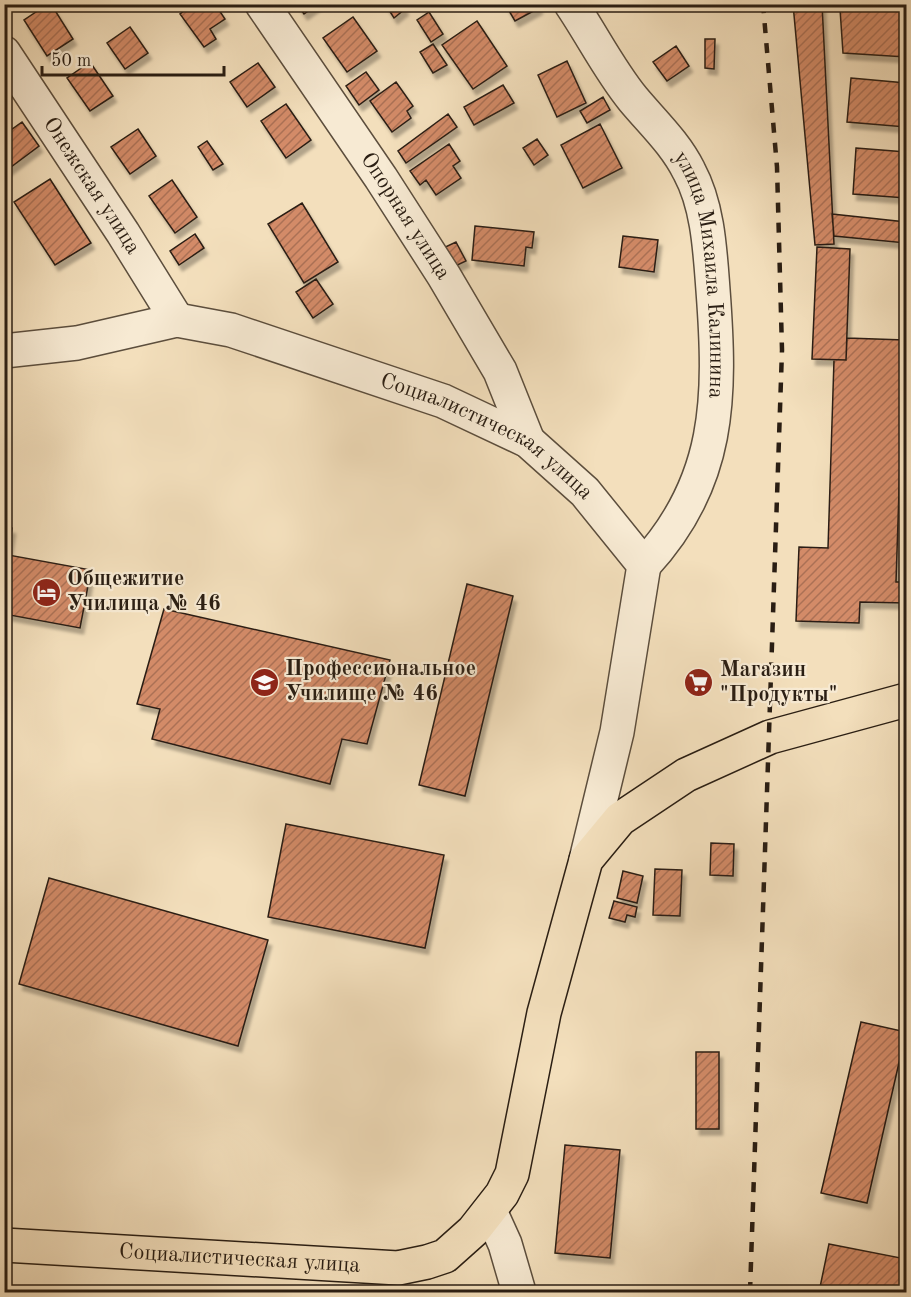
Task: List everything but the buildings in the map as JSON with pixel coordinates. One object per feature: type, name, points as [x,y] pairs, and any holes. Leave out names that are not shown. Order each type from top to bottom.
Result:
[{"type":"main road","name":"Социалистическая улица","points":[[4,1245],[398,1268],[445,1256],[473,1231],[490,1211],[512,1173],[522,1134],[544,1013],[585,860],[620,819],[686,775],[770,737],[906,700]]},
{"type":"street","name":"Опорная улица","points":[[262,4],[381,178],[444,276],[501,371],[528,441]]},
{"type":"street","name":"улица Михаила Калинина","points":[[572,4],[633,99],[653,118],[689,171],[701,199],[707,230],[717,335],[717,383],[713,433],[688,508],[668,540],[644,565]]},
{"type":"street","name":"Онежская улица","points":[[4,53],[123,233],[177,320]]},
{"type":"street","name":"Социалистическая улица","points":[[4,351],[77,343],[177,320],[231,330],[443,401],[528,441],[585,492],[644,565],[617,732],[585,860]]},
{"type":"street","points":[[490,1211],[505,1244],[519,1293]]},
{"type":"railway","points":[[750,1292],[782,350],[777,167],[763,4]]},
{"type":"place","name":"Общежитие Училища № 46","points":[[46,592]]},
{"type":"place","name":"Профессиональное Училище № 46","points":[[264,682]]},
{"type":"place","name":"Магазин \"Продукты\"","points":[[699,683]]}]
